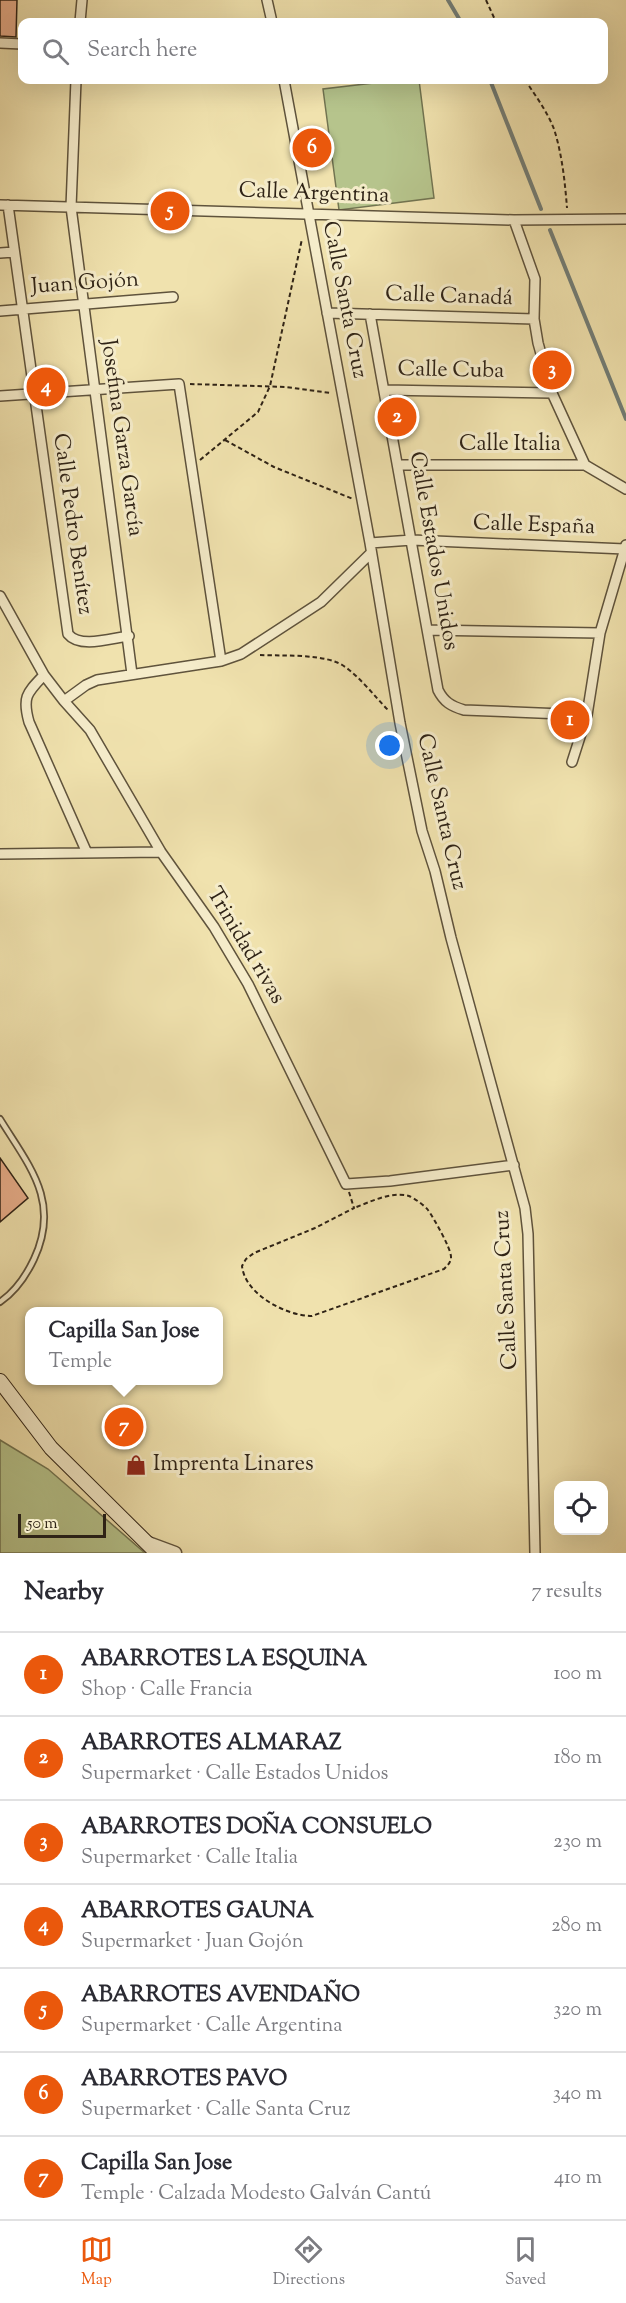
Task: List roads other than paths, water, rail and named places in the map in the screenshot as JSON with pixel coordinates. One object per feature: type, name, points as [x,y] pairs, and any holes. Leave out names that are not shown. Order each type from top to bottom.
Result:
[{"type":"main road","points":[[1,1386],[51,1449],[157,1553]]},
{"type":"street","points":[[80,18],[82,0]]},
{"type":"street","points":[[267,0],[271,18]]},
{"type":"street","points":[[0,43],[18,44]]},
{"type":"street","name":"Josefina Garza García","points":[[76,84],[71,207],[129,636],[132,674]]},
{"type":"street","name":"Calle Santa Cruz","points":[[285,84],[363,503],[400,723],[422,831],[525,1208],[528,1234],[535,1553]]},
{"type":"street","name":"Calle Argentina","points":[[4,205],[308,212],[514,220],[626,219]]},
{"type":"street","name":"Calle Pedro Benítez","points":[[4,205],[23,308],[68,634],[76,640],[85,641],[129,636]]},
{"type":"street","name":"Calle Italia","points":[[514,220],[535,279],[534,319],[538,344],[552,393],[585,465]]},
{"type":"street","points":[[0,253],[14,252]]},
{"type":"street","name":"Juan Gojón","points":[[0,310],[172,297]]},
{"type":"street","name":"Calle Canadá","points":[[327,313],[534,319]]},
{"type":"street","name":"Calle Estados Unidos","points":[[370,314],[438,690],[442,699],[451,706],[464,710],[587,715]]},
{"type":"street","points":[[0,396],[178,384],[221,661]]},
{"type":"street","name":"Calle Cuba","points":[[384,390],[552,393]]},
{"type":"street","name":"Calle Italia","points":[[398,465],[585,465],[626,489]]},
{"type":"street","name":"Calle España","points":[[371,548],[412,540],[626,547]]},
{"type":"street","points":[[572,762],[587,715],[600,633],[626,547]]},
{"type":"street","points":[[64,701],[97,680],[221,661],[242,654],[321,602],[371,548]]},
{"type":"street","name":"Trinidad rivas","points":[[1,601],[44,675],[90,730],[161,852],[214,927],[248,984],[346,1184],[390,1182],[514,1165]]},
{"type":"street","points":[[428,630],[600,633]]},
{"type":"street","points":[[44,675],[28,692],[25,709],[87,853]]},
{"type":"street","points":[[0,854],[161,852]]},
{"type":"street","points":[[146,1542],[175,1553]]},
{"type":"lane","points":[[0,1119],[36,1176],[44,1199],[41,1244],[25,1279],[0,1302]]},
{"type":"waterway","points":[[448,0],[459,18]]},
{"type":"waterway","points":[[492,84],[541,209]]},
{"type":"waterway","points":[[550,230],[626,419]]},
{"type":"place","name":"ABARROTES PAVO","points":[[312,148]]},
{"type":"place","name":"ABARROTES AVENDAÑO","points":[[170,211]]},
{"type":"place","name":"ABARROTES DOÑA CONSUELO","points":[[552,370]]},
{"type":"place","name":"ABARROTES GAUNA","points":[[46,387]]},
{"type":"place","name":"ABARROTES ALMARAZ","points":[[397,417]]},
{"type":"place","name":"ABARROTES LA ESQUINA","points":[[570,720]]},
{"type":"place","name":"Capilla San Jose","points":[[124,1427]]},
{"type":"place","name":"Imprenta Linares","points":[[136,1465]]}]
